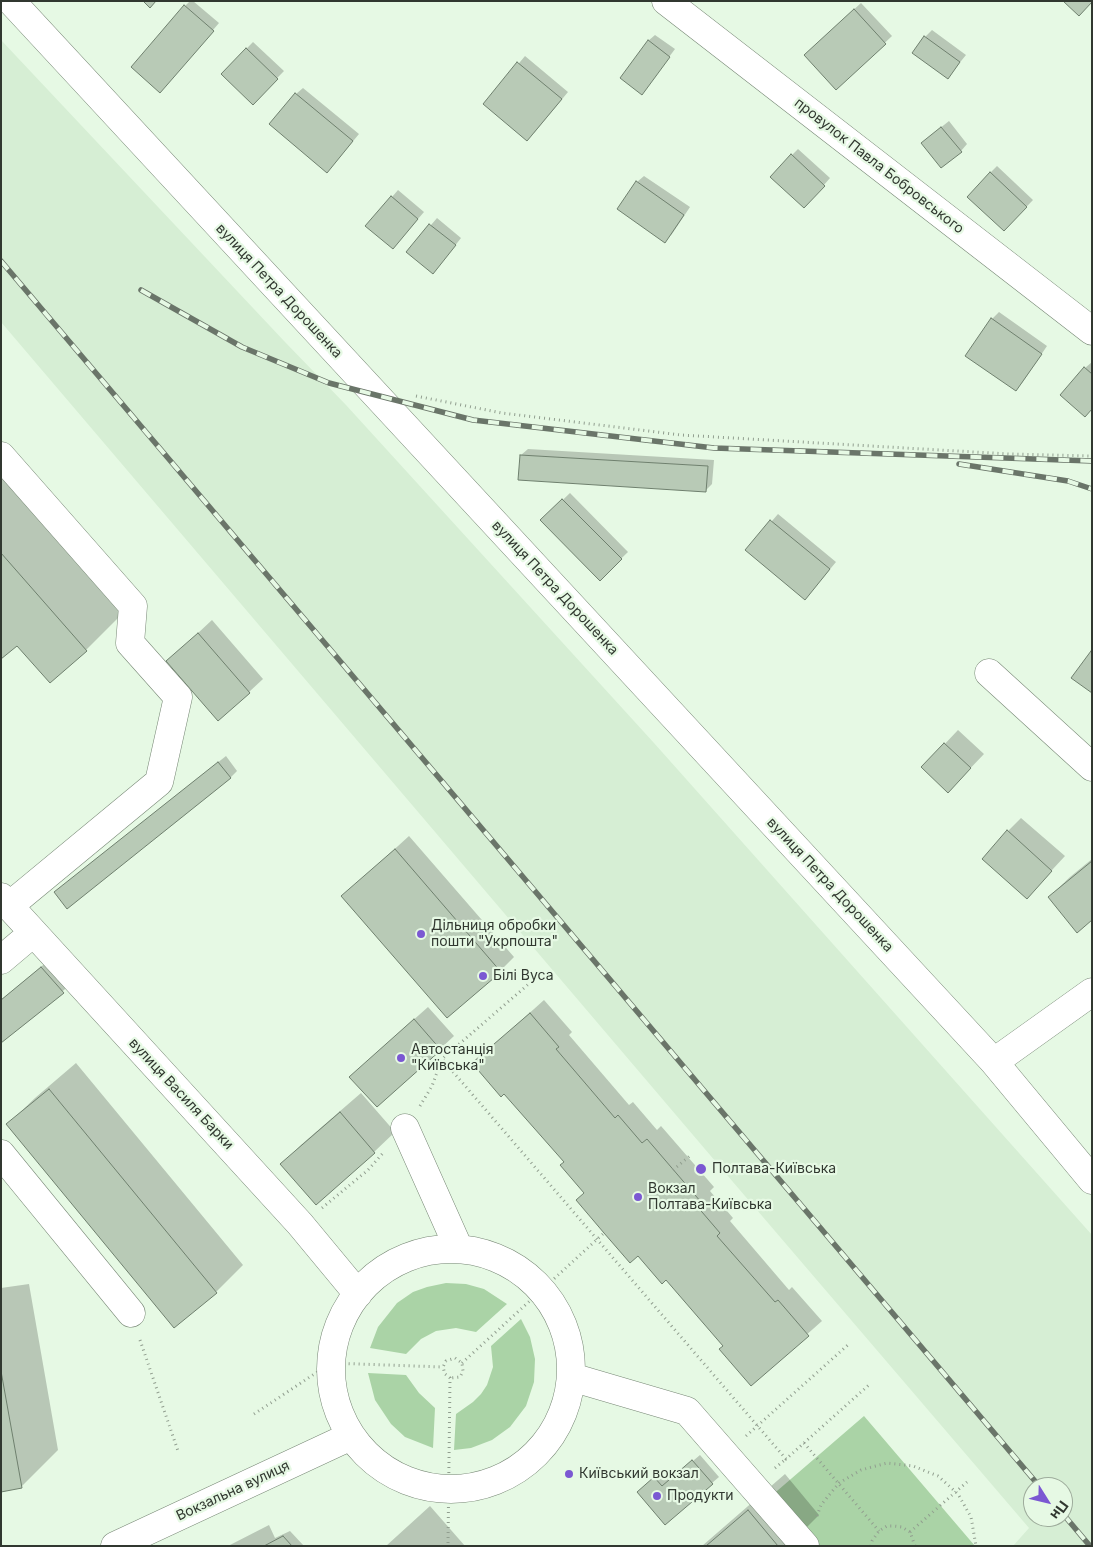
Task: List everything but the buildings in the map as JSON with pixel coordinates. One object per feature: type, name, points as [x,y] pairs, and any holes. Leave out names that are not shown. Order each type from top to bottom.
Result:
[{"type":"street","name":"вулиця Петра Дорошенка","points":[[11,1],[994,1062],[1092,1180]]},
{"type":"street","name":"провулок Павла Бобровського","points":[[666,1],[1092,331]]},
{"type":"street","points":[[1,456],[132,606],[130,643],[178,697],[159,782],[5,902]]},
{"type":"street","points":[[989,673],[1092,767]]},
{"type":"street","name":"вулиця Василя Барки","points":[[5,902],[300,1224],[358,1294]]},
{"type":"street","points":[[1,960],[33,933]]},
{"type":"street","points":[[994,1062],[1092,992]]},
{"type":"street","points":[[405,1128],[458,1249]]},
{"type":"street","points":[[1,1154],[132,1313]]},
{"type":"street","points":[[458,1249],[496,1257],[513,1266],[542,1290],[556,1309],[565,1331],[571,1354],[571,1377],[567,1400],[559,1422],[547,1442],[532,1458],[513,1472],[493,1482],[471,1488],[448,1490],[428,1488],[393,1475],[363,1452],[341,1418],[335,1401],[331,1363],[339,1326],[358,1294],[386,1268],[420,1253],[458,1249]]},
{"type":"street","points":[[571,1377],[686,1411],[810,1534]]},
{"type":"street","name":"Вокзальна вулиця","points":[[115,1546],[351,1436]]},
{"type":"path","points":[[415,396],[502,413],[681,435],[1009,454],[1092,456]]},
{"type":"path","points":[[300,1224],[368,1170],[405,1128],[416,1115],[432,1086],[442,1059],[539,975]]},
{"type":"path","points":[[442,1059],[786,1459],[870,1384]]},
{"type":"path","points":[[673,1170],[691,1155]]},
{"type":"path","points":[[462,1363],[604,1233]]},
{"type":"path","points":[[132,1313],[178,1451]]},
{"type":"path","points":[[758,1426],[850,1343]]},
{"type":"path","points":[[452,1358],[458,1359],[462,1363],[463,1371],[460,1377],[450,1378],[444,1374],[443,1367],[446,1361],[452,1358]]},
{"type":"path","points":[[254,1414],[331,1363],[443,1367]]},
{"type":"path","points":[[448,1543],[450,1378]]},
{"type":"path","points":[[804,1443],[879,1530]]},
{"type":"path","points":[[810,1534],[821,1505],[838,1483],[861,1470],[887,1464],[914,1466],[938,1476],[956,1492],[971,1517],[976,1546]]},
{"type":"path","points":[[910,1532],[968,1482]]},
{"type":"path","points":[[871,1546],[879,1530],[887,1526],[902,1527],[910,1532],[915,1546]]},
{"type":"shaded area","points":[[1,40],[346,405],[654,743],[1092,1235],[1092,1546],[1013,1546],[1028,1527],[1073,1527],[1073,1477],[1023,1477],[1023,1521],[1,322]]},
{"type":"green space","points":[[446,1283],[466,1284],[484,1289],[507,1304],[476,1332],[456,1328],[436,1331],[421,1339],[406,1354],[370,1348],[378,1327],[397,1303],[413,1292]]},
{"type":"green space","points":[[521,1319],[530,1337],[535,1359],[534,1382],[526,1406],[510,1427],[492,1440],[471,1448],[454,1450],[456,1414],[473,1402],[487,1385],[493,1367],[491,1346]]},
{"type":"green space","points":[[368,1373],[406,1375],[419,1393],[435,1408],[433,1448],[405,1437],[391,1424],[375,1400]]},
{"type":"green space","points":[[864,1416],[975,1546],[812,1546],[770,1497]]},
{"type":"railway","points":[[1,261],[1032,1477]]},
{"type":"railway","points":[[141,290],[242,347],[329,383],[473,420],[714,448],[1092,461]]},
{"type":"railway","points":[[959,464],[1068,481],[1092,489]]},
{"type":"railway","points":[[1073,1526],[1090,1546]]},
{"type":"place","name":"Дільниця обробки пошти \"Укрпошта\"","points":[[421,934]]},
{"type":"place","name":"Білі Вуса","points":[[483,976]]},
{"type":"place","name":"Автостанція \"Київська\"","points":[[401,1058]]},
{"type":"place","name":"Полтава-Київська","points":[[701,1169]]},
{"type":"place","name":"Вокзал Полтава-Київська","points":[[638,1197]]},
{"type":"place","name":"Київський вокзал","points":[[569,1474]]},
{"type":"place","name":"Продукти","points":[[657,1496]]}]
